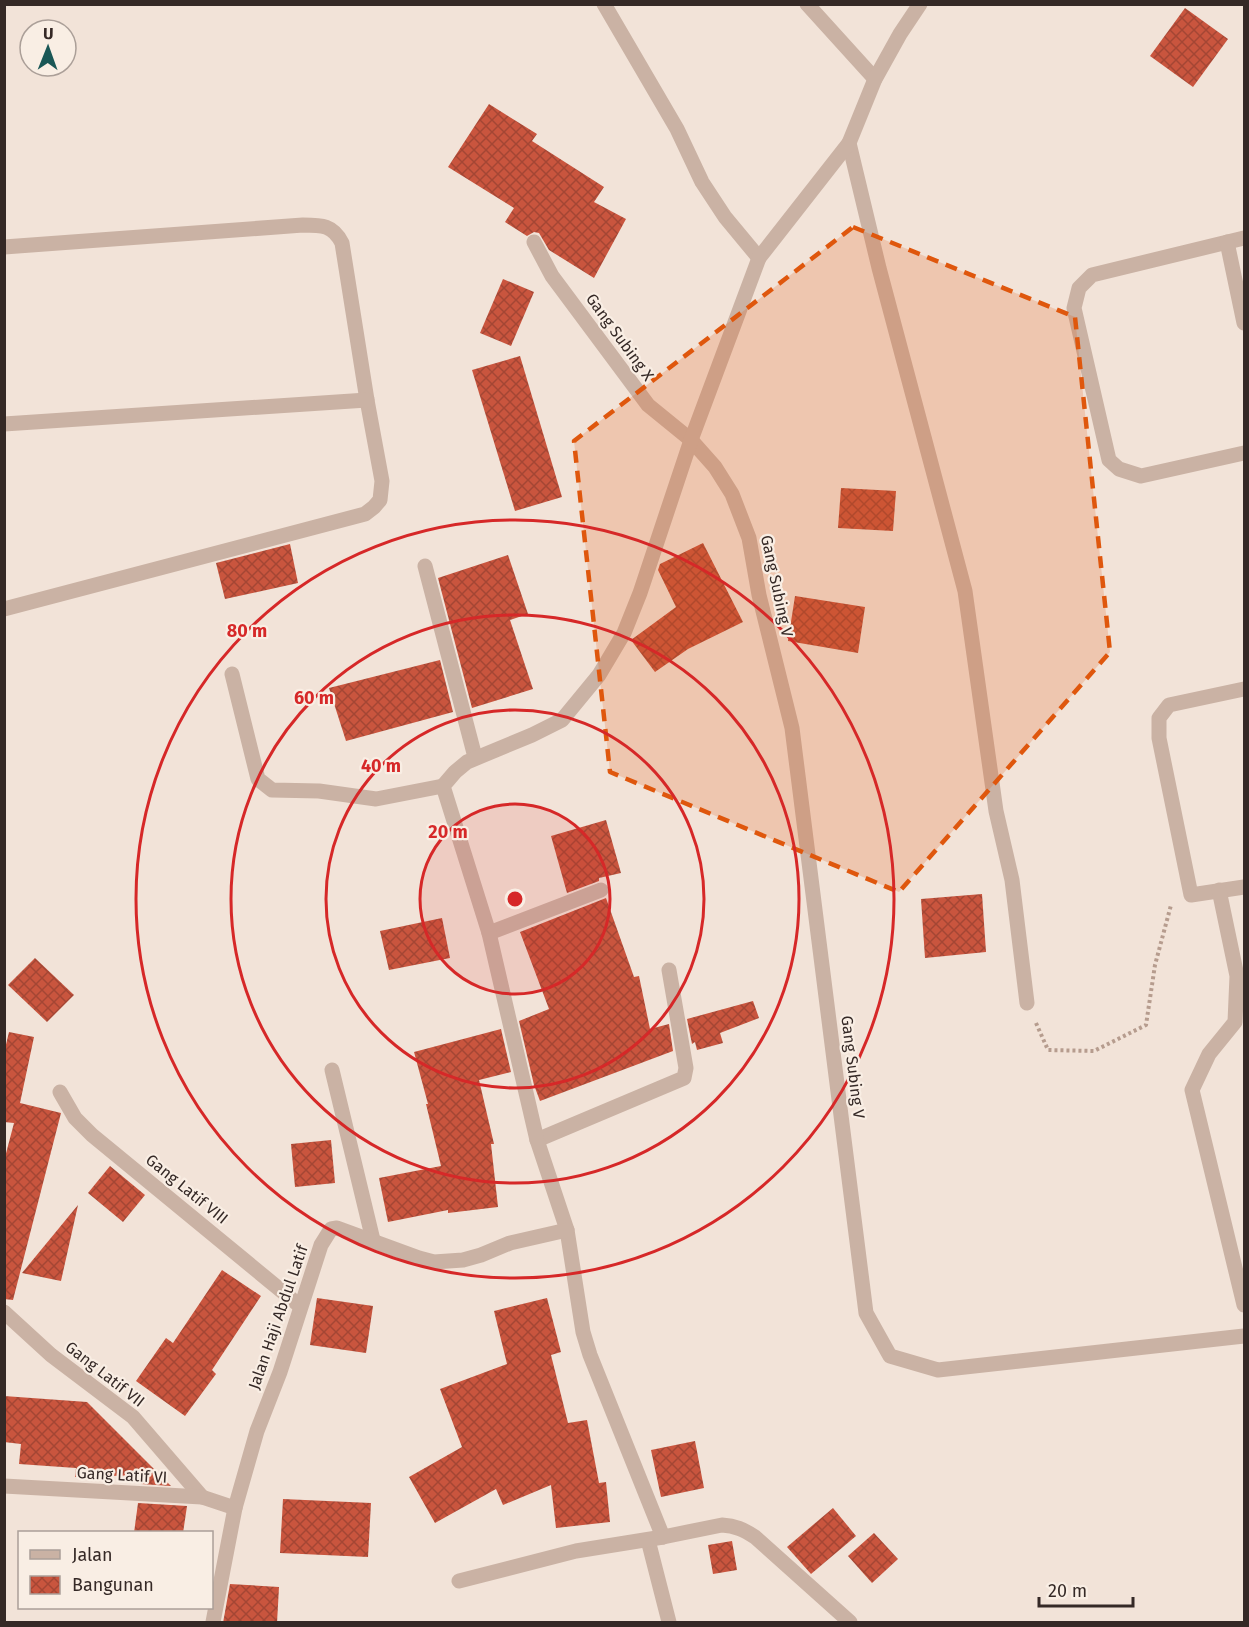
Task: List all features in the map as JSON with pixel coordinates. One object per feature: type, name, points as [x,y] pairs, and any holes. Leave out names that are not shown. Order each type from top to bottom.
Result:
[{"type":"street","points":[[604,4],[677,129],[702,182],[725,217],[759,258]]},
{"type":"street","points":[[807,4],[875,79]]},
{"type":"street","points":[[232,674],[258,779],[272,790],[319,791],[376,799],[443,786],[454,772],[475,758],[562,720],[599,675],[624,633],[640,593],[691,440],[759,258],[849,143],[875,79],[920,4]]},
{"type":"street","points":[[849,143],[879,268],[965,591],[996,811],[1012,880],[1027,1003]]},
{"type":"street","points":[[4,247],[303,225],[327,226],[338,234],[342,243],[382,481],[380,500],[365,514],[4,609]]},
{"type":"street","points":[[1245,238],[1092,275],[1079,288],[1074,308],[1109,460],[1119,469],[1140,476],[1245,453]]},
{"type":"street","name":"Gang Subing X","points":[[534,242],[552,276],[648,405],[691,440]]},
{"type":"street","points":[[1227,242],[1245,323]]},
{"type":"street","points":[[4,424],[367,400]]},
{"type":"street","name":"Gang Subing V","points":[[691,440],[716,467],[732,494],[749,538],[759,595],[792,728],[866,1313],[890,1356],[938,1370],[1245,1336]]},
{"type":"street","points":[[425,566],[475,758]]},
{"type":"street","points":[[1245,689],[1169,705],[1159,718],[1159,738],[1191,895],[1245,886]]},
{"type":"street","points":[[443,786],[489,933],[537,1140],[567,1230],[583,1332],[656,1539],[669,1623]]},
{"type":"street","points":[[489,933],[600,890]]},
{"type":"street","points":[[1219,890],[1237,976],[1235,1022],[1209,1054],[1192,1090],[1245,1305]]},
{"type":"street","points":[[537,1140],[684,1078],[686,1068],[669,970]]},
{"type":"street","points":[[332,1070],[373,1240]]},
{"type":"street","name":"Gang Latif VIII","points":[[60,1092],[75,1118],[92,1135],[300,1306]]},
{"type":"street","name":"Jalan Haji Abdul Latif","points":[[213,1623],[235,1508],[257,1431],[280,1372],[321,1245],[331,1229],[337,1228],[434,1262],[472,1258],[510,1243],[567,1230]]},
{"type":"street","name":"Gang Latif VII","points":[[4,1312],[51,1355],[133,1417],[201,1497]]},
{"type":"street","name":"Gang Latif VI","points":[[4,1486],[201,1497],[235,1508]]},
{"type":"street","points":[[459,1581],[576,1551],[656,1539],[722,1525],[742,1528],[754,1537],[850,1623]]},
{"type":"path","points":[[1027,1003],[1048,1050],[1094,1051],[1146,1025],[1155,965],[1171,905],[1191,895]]},
{"type":"highlighted area","points":[[853,227],[1075,317],[1110,652],[899,892],[610,772],[574,441]]},
{"type":"building","points":[[1185,8],[1228,39],[1193,87],[1150,56]]},
{"type":"building","points":[[489,104],[537,134],[532,141],[604,187],[594,202],[626,219],[594,278],[549,250],[539,233],[534,232],[527,236],[505,222],[514,208],[448,167]]},
{"type":"building","points":[[503,279],[534,292],[511,346],[480,333]]},
{"type":"building","points":[[520,356],[562,497],[515,511],[472,370]]},
{"type":"building","points":[[841,488],[896,491],[893,531],[838,528]]},
{"type":"building","points":[[703,543],[743,622],[688,649],[655,672],[631,640],[676,607],[658,570],[660,564]]},
{"type":"building","points":[[290,544],[298,583],[225,599],[216,563]]},
{"type":"building","points":[[508,555],[528,614],[510,620],[533,689],[472,708],[438,578]]},
{"type":"building","points":[[795,596],[865,607],[858,653],[788,641]]},
{"type":"building","points":[[440,660],[453,712],[346,741],[329,688]]},
{"type":"building","points":[[606,820],[621,873],[599,878],[599,881],[567,893],[551,836]]},
{"type":"building","points":[[982,894],[986,952],[925,958],[921,899]]},
{"type":"building","points":[[606,898],[634,977],[639,976],[650,1029],[669,1024],[673,1051],[540,1101],[519,1021],[549,1009],[520,932]]},
{"type":"building","points":[[442,918],[450,958],[389,970],[380,931]]},
{"type":"building","points":[[35,958],[74,995],[47,1022],[8,985]]},
{"type":"building","points":[[753,1001],[759,1018],[720,1033],[723,1043],[697,1050],[695,1042],[692,1044],[687,1019]]},
{"type":"building","points":[[501,1029],[511,1072],[479,1080],[494,1144],[491,1144],[498,1207],[448,1213],[448,1210],[388,1222],[379,1178],[441,1166],[414,1052]]},
{"type":"building","points":[[9,1032],[34,1037],[20,1103],[61,1113],[13,1300],[4,1299],[4,1161],[14,1123],[4,1122],[4,1053]]},
{"type":"building","points":[[331,1140],[335,1183],[295,1187],[291,1144]]},
{"type":"building","points":[[110,1166],[145,1195],[123,1222],[88,1193]]},
{"type":"building","points":[[78,1205],[61,1281],[22,1273]]},
{"type":"building","points":[[222,1270],[261,1296],[212,1370],[216,1374],[185,1416],[136,1381],[166,1338],[173,1343]]},
{"type":"building","points":[[317,1298],[373,1306],[366,1353],[310,1345]]},
{"type":"building","points":[[547,1298],[561,1352],[551,1355],[568,1423],[587,1420],[599,1483],[606,1482],[610,1522],[556,1528],[551,1485],[503,1505],[496,1489],[435,1523],[409,1477],[462,1447],[440,1389],[507,1364],[494,1311]]},
{"type":"building","points":[[4,1396],[87,1402],[171,1486],[141,1484],[143,1475],[75,1477],[76,1468],[19,1464],[21,1444],[4,1442]]},
{"type":"building","points":[[695,1441],[704,1488],[661,1497],[651,1450]]},
{"type":"building","points":[[283,1499],[371,1503],[368,1557],[280,1553]]},
{"type":"building","points":[[138,1503],[187,1506],[183,1531],[134,1531]]},
{"type":"building","points":[[833,1508],[856,1536],[811,1574],[787,1547]]},
{"type":"building","points":[[874,1533],[898,1559],[872,1583],[848,1556]]},
{"type":"building","points":[[732,1541],[737,1570],[713,1574],[708,1545]]},
{"type":"building","points":[[230,1584],[279,1587],[277,1623],[223,1623]]}]
